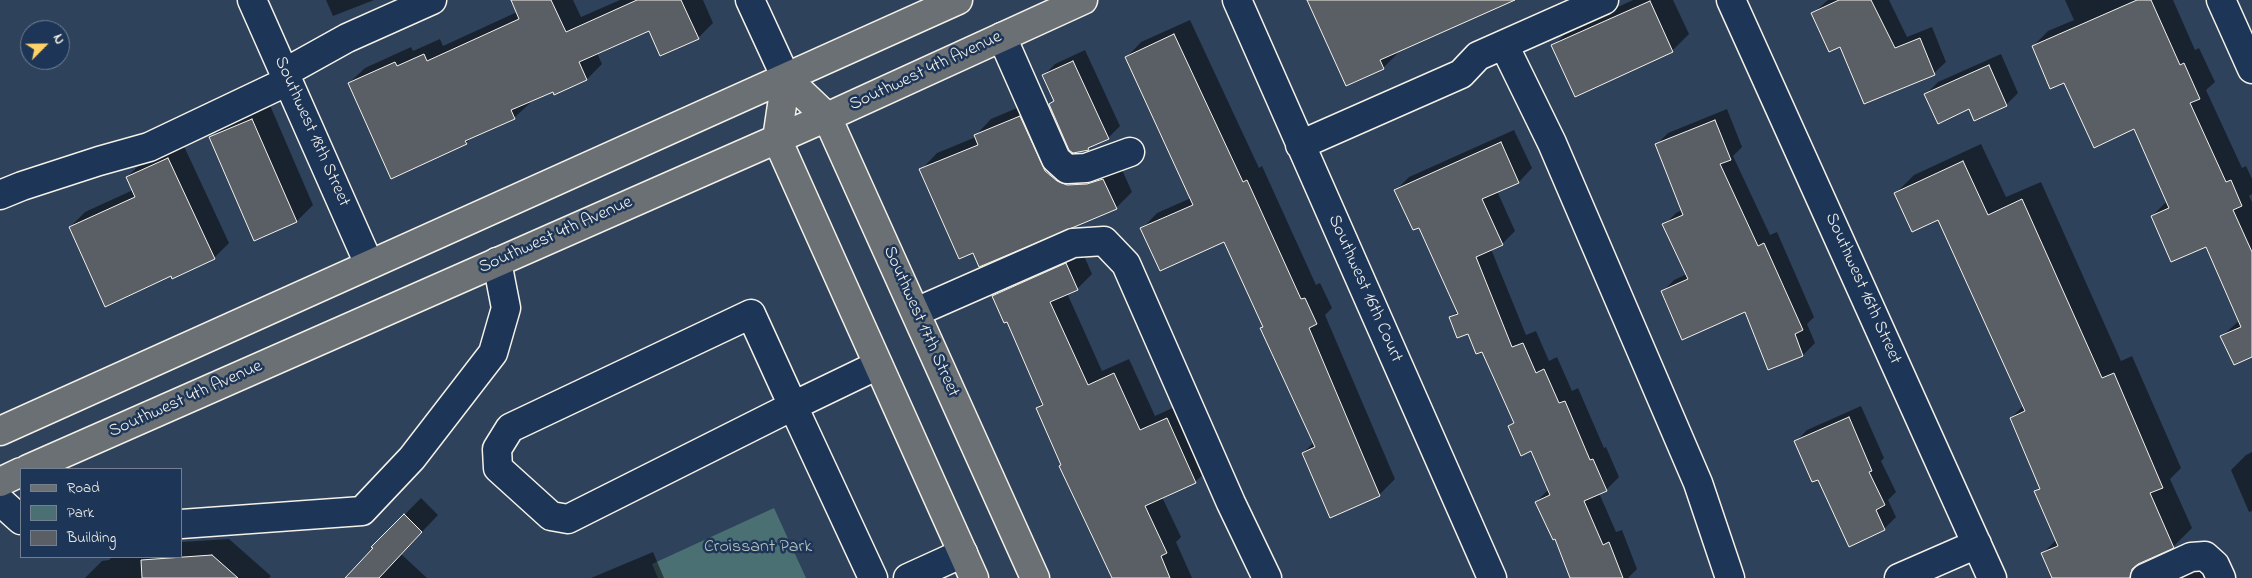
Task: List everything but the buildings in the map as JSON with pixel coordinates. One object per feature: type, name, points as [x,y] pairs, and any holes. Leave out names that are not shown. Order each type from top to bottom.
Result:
[{"type":"main road","points":[[0,431],[958,0]]},
{"type":"main road","name":"Southwest 4th Avenue","points":[[30,468],[827,117],[1083,0]]},
{"type":"main road","points":[[786,78],[777,139],[974,578]]},
{"type":"main road","name":"Southwest 17th Street","points":[[786,78],[827,117],[1036,578]]},
{"type":"main road","points":[[0,482],[20,472]]},
{"type":"street","name":"Southwest 18th Street","points":[[252,0],[369,264]]},
{"type":"street","points":[[0,195],[99,161],[149,147],[286,77],[347,38],[432,0]]},
{"type":"street","name":"Southwest 17th Street","points":[[750,0],[786,78]]},
{"type":"street","name":"Southwest 16th Court","points":[[1236,0],[1492,578]]},
{"type":"street","points":[[1300,145],[1461,74],[1478,56],[1604,0]]},
{"type":"street","name":"Southwest 16th Street","points":[[1731,0],[1992,578]]},
{"type":"street","points":[[2221,0],[2252,69]]},
{"type":"street","points":[[1002,37],[1056,159],[1067,169],[1086,168],[1130,152]]},
{"type":"street","points":[[1504,45],[1552,143],[1698,483],[1730,578]]},
{"type":"street","points":[[916,312],[1073,243],[1104,241],[1126,264],[1231,503],[1267,578]]},
{"type":"street","points":[[182,524],[362,511],[412,458],[493,353],[506,308],[497,262]]},
{"type":"street","points":[[873,578],[792,406],[751,314],[510,428],[497,449],[498,468],[551,516],[568,519],[792,406],[878,365]]},
{"type":"street","points":[[0,501],[20,519]]},
{"type":"street","points":[[1899,578],[1977,544]]},
{"type":"street","points":[[908,578],[963,553]]},
{"type":"street","points":[[2145,578],[2191,557],[2205,556],[2215,564],[2221,578]]},
{"type":"green space","name":"Croissant Park","points":[[774,508],[806,578],[658,578],[652,564]]}]
